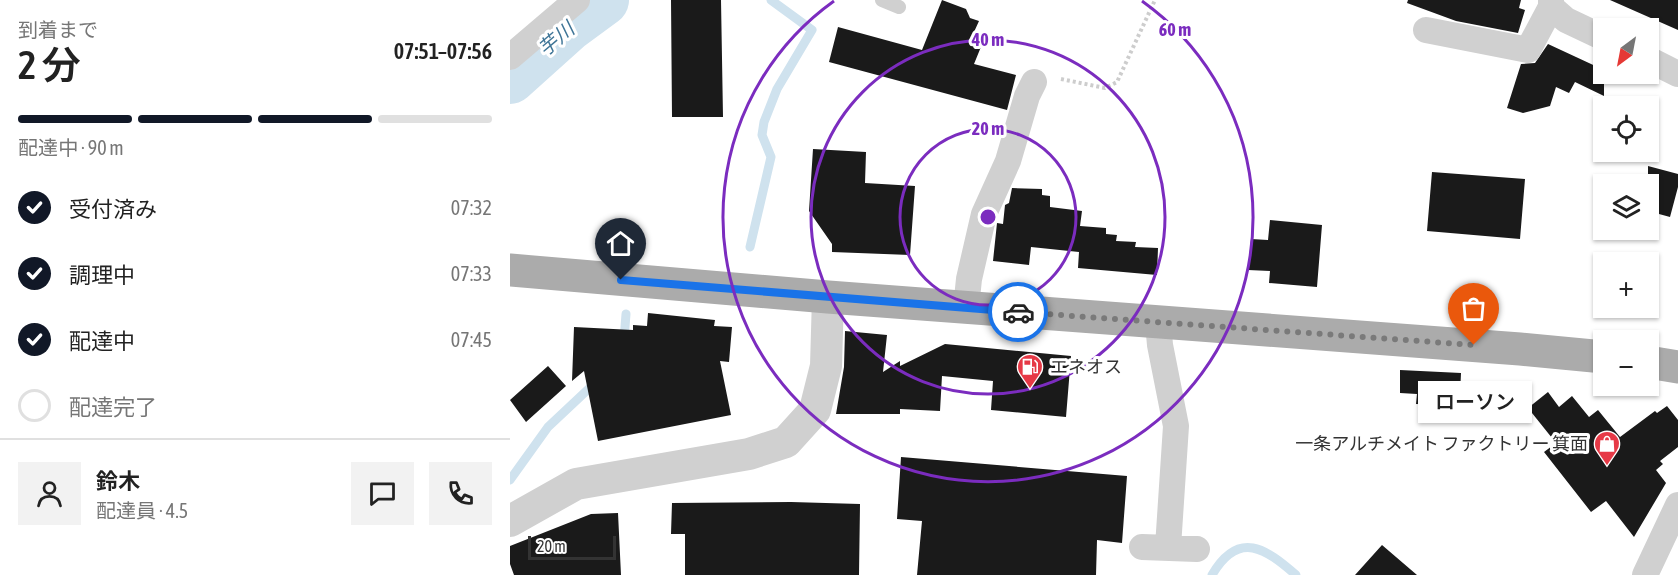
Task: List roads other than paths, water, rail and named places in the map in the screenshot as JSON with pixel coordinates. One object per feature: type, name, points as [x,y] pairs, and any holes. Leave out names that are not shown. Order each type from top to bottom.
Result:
[{"type":"main road","points":[[510,270],[966,308],[1593,356]]},
{"type":"main road","points":[[1659,364],[1678,367]]},
{"type":"street","points":[[510,57],[576,0]]},
{"type":"street","points":[[1426,30],[1528,50],[1551,3],[1566,20],[1593,33]]},
{"type":"street","points":[[1659,64],[1678,74]]},
{"type":"street","points":[[966,308],[969,279],[984,214],[1008,160],[1027,96],[1034,82]]},
{"type":"street","points":[[510,521],[576,484],[750,454],[786,442],[815,410],[826,366],[828,297]]},
{"type":"street","points":[[1158,322],[1160,345],[1176,426],[1168,547]]},
{"type":"street","points":[[1645,575],[1678,505]]},
{"type":"street","points":[[1142,547],[1197,549]]},
{"type":"lane","points":[[882,0],[899,7]]},
{"type":"waterway","name":"芋川","points":[[510,78],[569,25],[603,0]]},
{"type":"waterway","points":[[750,247],[771,157],[762,135],[764,122],[777,89],[812,30],[771,0]]},
{"type":"waterway","points":[[624,340],[626,314]]},
{"type":"waterway","points":[[510,480],[548,427],[597,381]]},
{"type":"waterway","points":[[1212,575],[1232,552],[1243,548],[1263,551],[1296,575]]},
{"type":"place","name":"ローソン","points":[[1474,345]]},
{"type":"place","name":"エネオス","points":[[1030,390]]},
{"type":"place","name":"一条アルチメイト ファクトリー 箕面","points":[[1607,467]]}]
